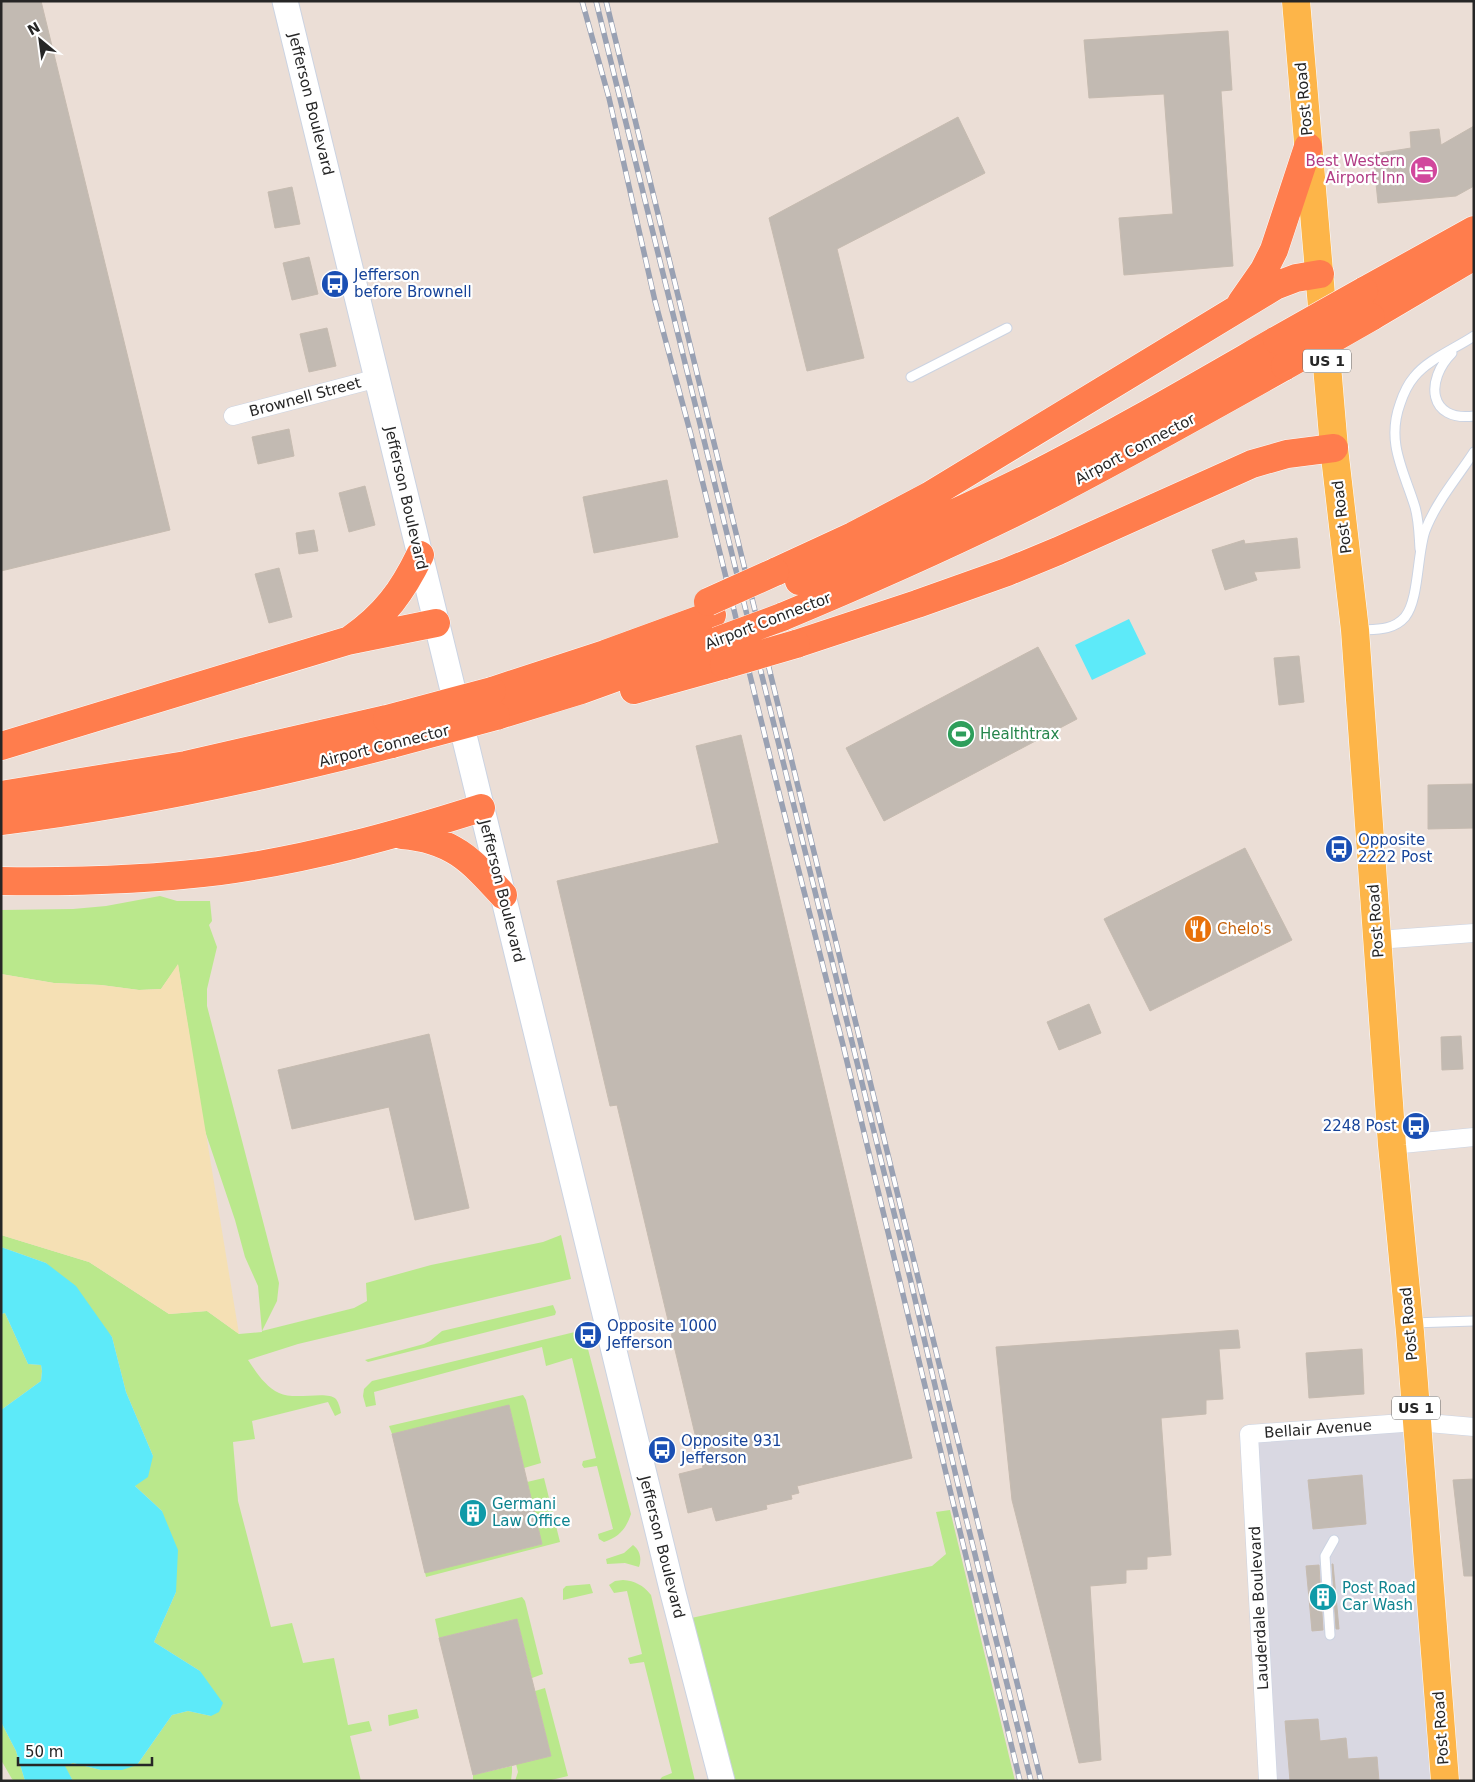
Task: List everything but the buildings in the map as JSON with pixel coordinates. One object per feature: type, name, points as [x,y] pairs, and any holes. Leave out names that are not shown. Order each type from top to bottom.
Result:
[{"type":"highway","points":[[1235,310],[1264,270],[1274,250],[1308,147]]},
{"type":"highway","name":"Airport Connector","points":[[1,821],[93,808],[214,786],[390,732],[501,706],[605,654],[782,617],[909,562],[1030,504],[1151,441],[1281,353],[1364,291],[1474,230]]},
{"type":"highway","name":"Airport Connector","points":[[716,631],[778,581],[912,534],[1029,477],[1141,417],[1281,353],[1371,317],[1474,256]]},
{"type":"highway","points":[[1428,284],[1474,264]]},
{"type":"highway","points":[[778,581],[861,532],[944,487],[1286,281],[1320,274]]},
{"type":"highway","points":[[501,706],[629,691],[716,631],[796,644],[902,610],[1007,572],[1252,464],[1287,454],[1334,448]]},
{"type":"highway","points":[[347,641],[388,608],[404,586],[420,555]]},
{"type":"highway","points":[[1,746],[347,641],[436,623]]},
{"type":"highway","name":"Airport Connector","points":[[1,795],[390,732]]},
{"type":"highway","points":[[1,881],[125,880],[222,871],[272,863],[396,834],[482,808]]},
{"type":"highway","points":[[396,834],[425,838],[456,850],[472,862],[503,895]]},
{"type":"main road","name":"Jefferson Boulevard","points":[[285,1],[673,1592],[722,1781]]},
{"type":"main road","name":"Post Road","points":[[1296,1],[1334,448],[1355,630],[1392,1145],[1409,1323],[1445,1781]]},
{"type":"street","name":"Brownell Street","points":[[233,416],[378,378]]},
{"type":"street","points":[[1377,940],[1474,933]]},
{"type":"street","points":[[1392,1145],[1474,1137]]},
{"type":"street","name":"Bellair Avenue","points":[[1250,1434],[1417,1422],[1474,1427]]},
{"type":"street","name":"Lauderdale Boulevard","points":[[1250,1434],[1268,1781]]},
{"type":"lane","points":[[911,377],[1007,328]]},
{"type":"lane","points":[[1470,338],[1450,354],[1438,369],[1434,385],[1437,402],[1448,414],[1461,417],[1474,416]]},
{"type":"lane","points":[[1420,549],[1415,508],[1398,457],[1394,435],[1395,417],[1403,395],[1414,376],[1427,364],[1470,338]]},
{"type":"lane","points":[[1355,630],[1384,629],[1397,625],[1407,615],[1413,599],[1420,549],[1425,531],[1437,508],[1474,452]]},
{"type":"lane","points":[[1409,1323],[1474,1321]]},
{"type":"lane","points":[[1330,1635],[1325,1556],[1334,1540]]},
{"type":"shaded area","points":[[1413,1420],[1445,1781],[1269,1781],[1254,1432]]},
{"type":"green space","points":[[160,896],[177,901],[210,901],[212,921],[209,925],[217,947],[207,989],[207,1006],[279,1283],[277,1301],[262,1331],[354,1308],[367,1301],[366,1283],[431,1265],[543,1242],[561,1235],[571,1279],[298,1344],[248,1360],[265,1383],[279,1393],[293,1396],[332,1396],[340,1407],[341,1413],[335,1416],[328,1402],[252,1421],[255,1439],[233,1442],[238,1501],[271,1627],[292,1623],[303,1663],[334,1658],[348,1725],[369,1721],[372,1731],[350,1736],[361,1781],[73,1781],[64,1766],[73,1763],[101,1770],[137,1765],[172,1715],[188,1711],[211,1716],[200,1671],[154,1642],[176,1592],[162,1511],[134,1485],[153,1456],[126,1392],[112,1337],[46,1263],[1,1247],[1,1235],[89,1262],[169,1314],[207,1311],[239,1334],[262,1332],[258,1286],[245,1257],[235,1220],[204,1128],[178,965],[161,989],[139,990],[101,985],[54,983],[1,974],[1,910],[73,909],[106,906]]},
{"type":"green space","points":[[553,1305],[556,1312],[555,1315],[368,1362],[365,1360],[424,1344],[442,1331]]},
{"type":"green space","points":[[5,1313],[28,1364],[41,1365],[42,1371],[41,1381],[1,1410],[1,1314]]},
{"type":"green space","points":[[583,1330],[631,1514],[621,1532],[614,1538],[604,1542],[599,1539],[598,1534],[613,1529],[597,1466],[584,1468],[582,1465],[583,1461],[596,1458],[572,1358],[546,1366],[542,1347],[374,1392],[376,1405],[366,1407],[363,1396],[364,1389],[372,1381]]},
{"type":"green space","points":[[523,1395],[526,1400],[541,1463],[524,1468],[509,1406],[392,1434],[389,1426]]},
{"type":"green space","points":[[544,1478],[560,1542],[426,1577],[425,1572],[542,1544],[527,1482]]},
{"type":"green space","points":[[950,1510],[1015,1781],[722,1781],[682,1620],[932,1566],[946,1554],[936,1512]]},
{"type":"green space","points":[[633,1545],[640,1555],[639,1567],[625,1563],[607,1564],[606,1559],[624,1553]]},
{"type":"green space","points":[[623,1580],[638,1584],[651,1595],[695,1781],[659,1781],[662,1777],[672,1773],[644,1662],[630,1664],[628,1658],[642,1654],[627,1591],[614,1593],[609,1585],[615,1581]]},
{"type":"green space","points":[[590,1584],[593,1593],[563,1600],[563,1589],[566,1586]]},
{"type":"green space","points":[[522,1597],[525,1601],[543,1674],[532,1678],[517,1619],[439,1638],[435,1619]]},
{"type":"green space","points":[[545,1688],[568,1776],[547,1781],[515,1781],[518,1772],[516,1764],[551,1756],[535,1691]]},
{"type":"green space","points":[[417,1709],[419,1718],[389,1726],[388,1715]]},
{"type":"green space","points":[[1,1722],[16,1751],[25,1781],[15,1781],[12,1779],[1,1760]]},
{"type":"green space","points":[[512,1766],[511,1781],[473,1781],[473,1775]]},
{"type":"sand","points":[[178,964],[239,1334],[207,1311],[169,1314],[89,1262],[1,1235],[1,974],[54,983],[101,985],[139,990],[161,989]]},
{"type":"water","points":[[1129,619],[1146,654],[1092,680],[1075,645]]},
{"type":"water","points":[[1,1247],[46,1263],[76,1286],[112,1337],[126,1392],[153,1456],[148,1477],[135,1486],[162,1511],[178,1550],[176,1592],[154,1642],[200,1671],[223,1703],[219,1712],[211,1716],[188,1711],[172,1715],[137,1765],[122,1770],[101,1770],[73,1763],[65,1766],[73,1781],[25,1781],[16,1751],[1,1722],[1,1410],[41,1381],[42,1371],[41,1365],[28,1364],[5,1313],[1,1314]]},
{"type":"railway","points":[[582,1],[609,98],[655,301],[691,435],[843,1045],[1020,1781]]},
{"type":"railway","points":[[596,1],[911,1282],[962,1502],[1031,1781]]},
{"type":"railway","points":[[606,1],[1041,1781]]},
{"type":"place","name":"Best Western Airport Inn","points":[[1424,170]]},
{"type":"place","name":"Jefferson before Brownell","points":[[335,284]]},
{"type":"place","name":"Healthtrax","points":[[961,734]]},
{"type":"place","name":"Opposite 2222 Post","points":[[1339,849]]},
{"type":"place","name":"Chelo's","points":[[1198,929]]},
{"type":"place","name":"2248 Post","points":[[1416,1126]]},
{"type":"place","name":"Opposite 1000 Jefferson","points":[[588,1335]]},
{"type":"place","name":"Opposite 931 Jefferson","points":[[662,1450]]},
{"type":"place","name":"Germani Law Office","points":[[473,1513]]},
{"type":"place","name":"Post Road Car Wash","points":[[1323,1597]]}]
